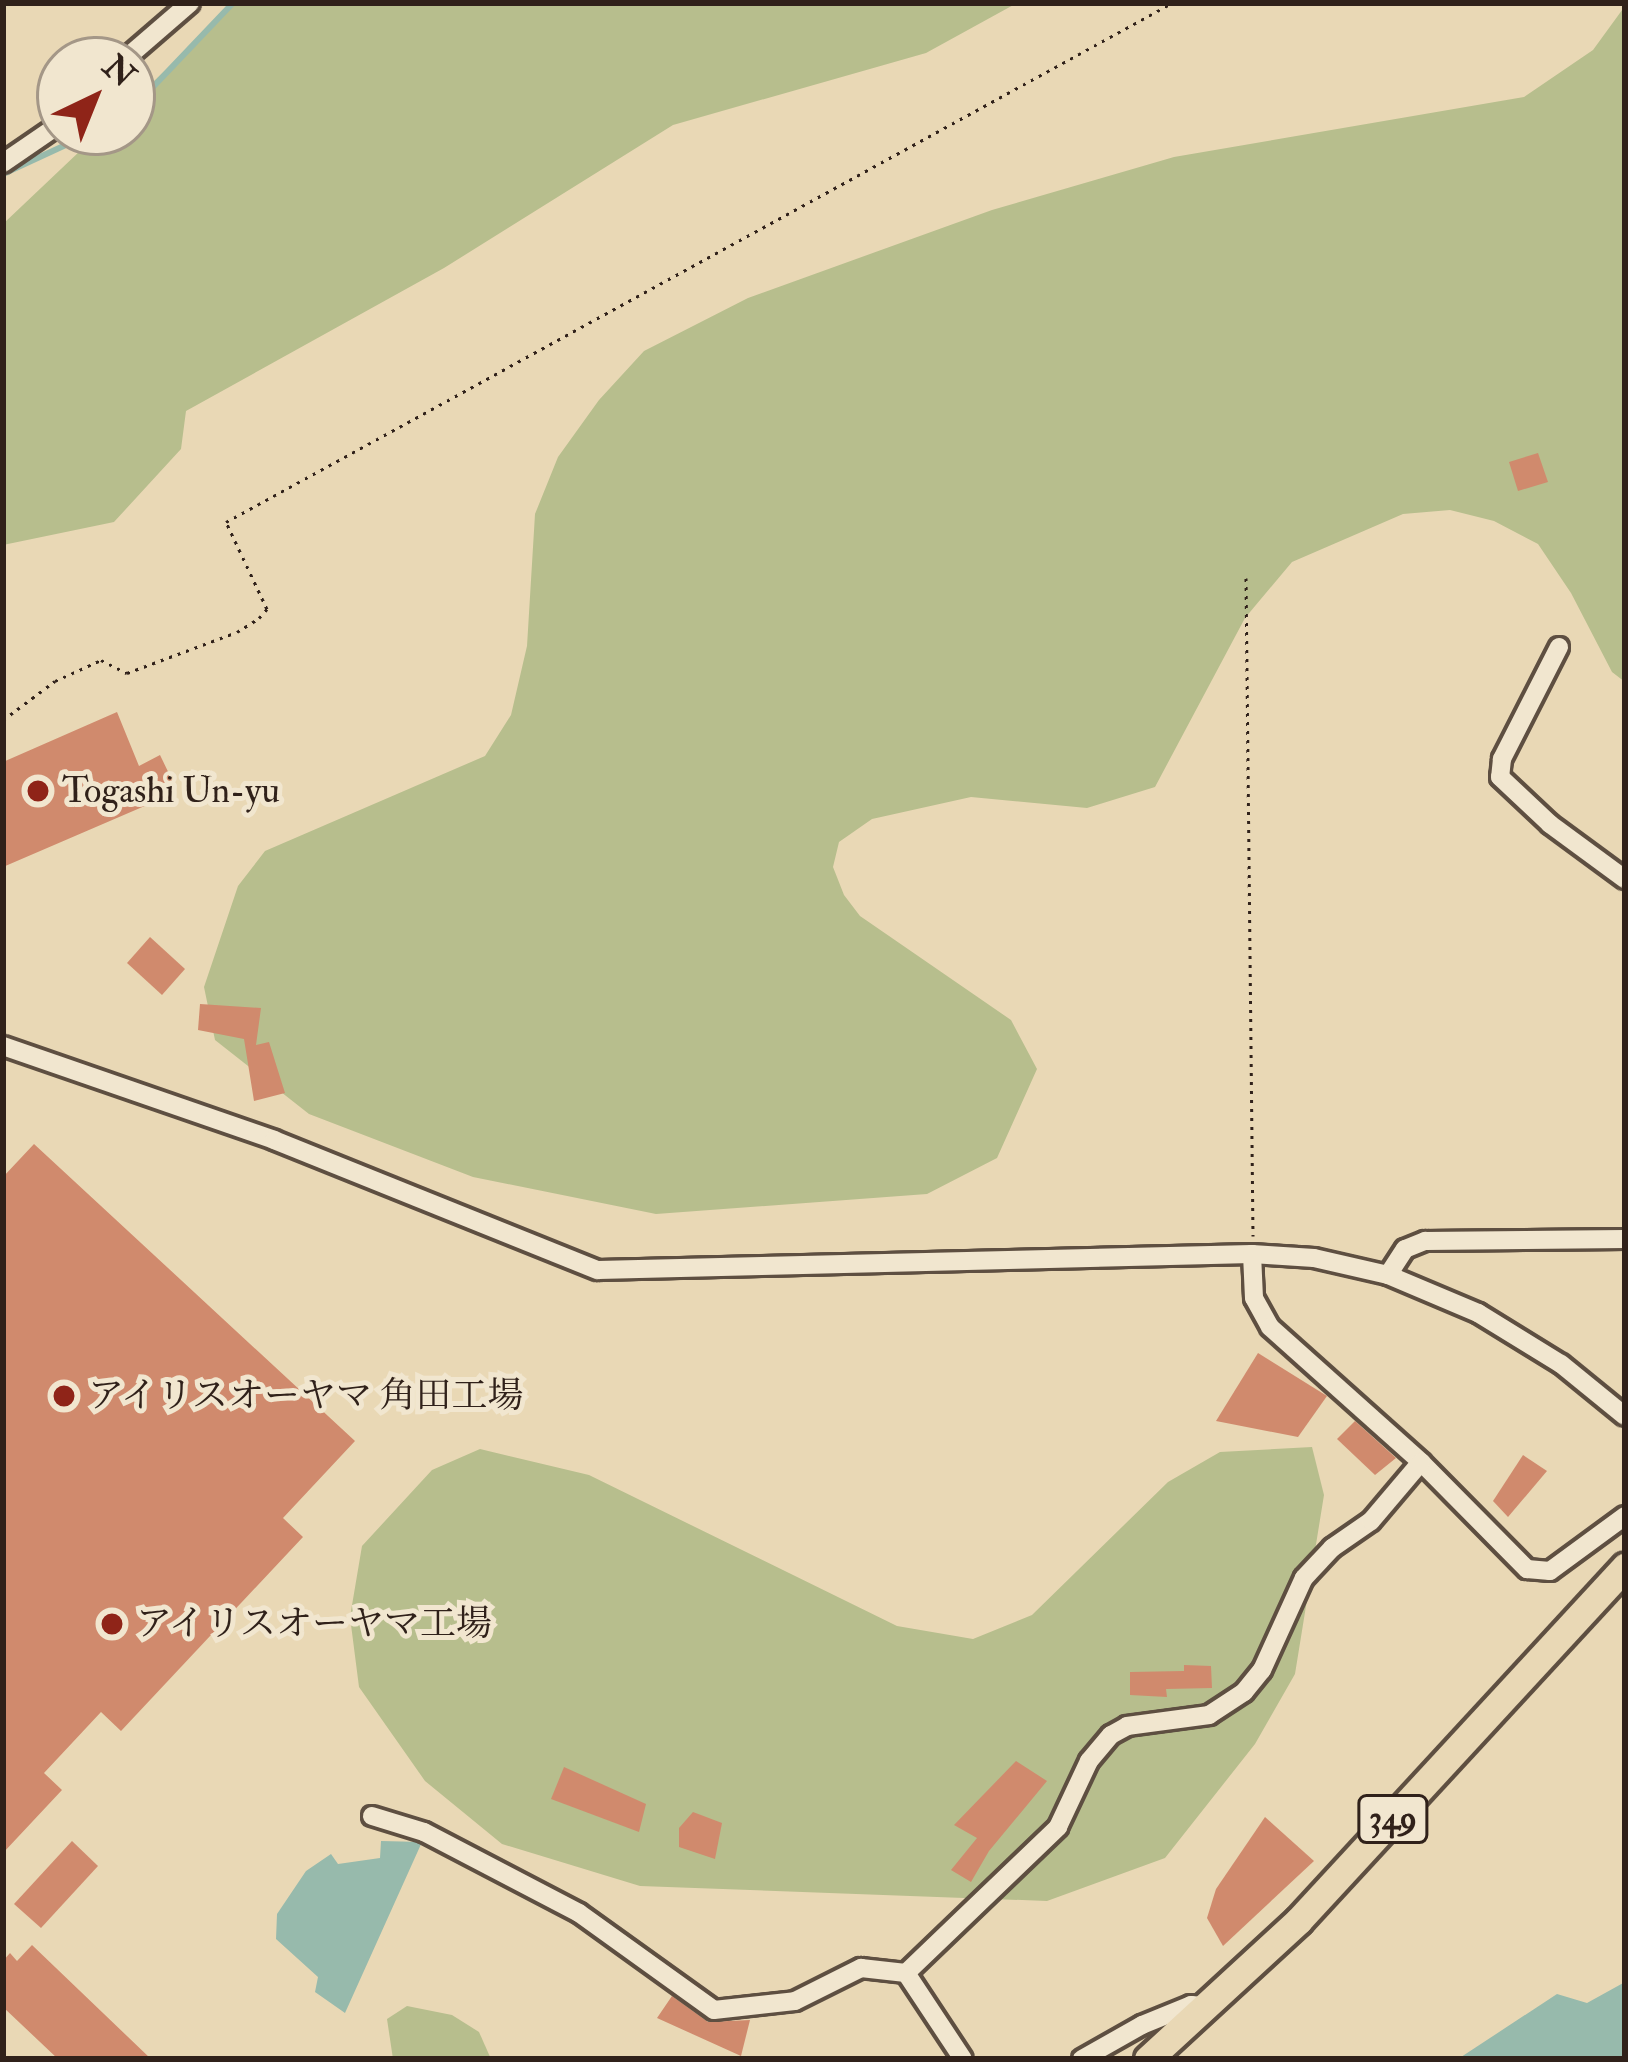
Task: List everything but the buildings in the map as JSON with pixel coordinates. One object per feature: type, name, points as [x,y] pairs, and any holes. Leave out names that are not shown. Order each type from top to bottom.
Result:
[{"type":"highway","name":"349","points":[[1148,2059],[1299,1920],[1625,1567]]},
{"type":"street","points":[[152,36],[190,3]]},
{"type":"street","points":[[3,163],[36,140]]},
{"type":"street","points":[[1559,647],[1502,759],[1500,777],[1550,824],[1625,879]]},
{"type":"street","points":[[3,1046],[274,1140],[598,1270],[1252,1255],[1314,1258],[1388,1275],[1523,1338],[1625,1416]]},
{"type":"street","points":[[1388,1275],[1405,1250],[1425,1241],[1625,1239]]},
{"type":"street","points":[[1252,1255],[1257,1312],[1535,1573],[1550,1571],[1625,1516]]},
{"type":"street","points":[[372,1816],[424,1832],[579,1913],[696,2002],[714,2009],[794,2001],[861,1968],[906,1972],[1058,1826],[1089,1761],[1111,1735],[1127,1726],[1209,1715],[1244,1692],[1262,1670],[1304,1578],[1331,1548],[1371,1521],[1421,1462]]},
{"type":"street","points":[[906,1972],[963,2059]]},
{"type":"street","points":[[1082,2059],[1142,2025],[1191,2005],[1205,2006]]},
{"type":"path","points":[[3,720],[55,681],[101,660],[127,673],[237,632],[260,618],[267,610],[226,522],[1172,3]]},
{"type":"path","points":[[1246,578],[1252,1255]]},
{"type":"green space","points":[[236,3],[1017,3],[926,53],[673,125],[444,268],[186,411],[181,449],[114,522],[3,545],[3,224],[75,156],[156,156],[156,79]]},
{"type":"green space","points":[[1625,6],[1625,682],[1612,672],[1571,593],[1538,544],[1494,521],[1450,510],[1403,514],[1292,562],[1245,618],[1155,787],[1087,808],[971,797],[872,819],[839,842],[833,867],[844,895],[860,916],[1011,1020],[1037,1069],[997,1158],[927,1194],[656,1214],[473,1177],[309,1114],[215,1040],[204,987],[238,886],[265,851],[485,756],[511,715],[527,646],[535,514],[558,457],[599,400],[644,351],[748,298],[992,210],[1174,157],[1524,97],[1593,50]]},
{"type":"green space","points":[[1312,1447],[1324,1495],[1295,1674],[1255,1744],[1165,1858],[1047,1901],[640,1886],[502,1844],[425,1781],[359,1687],[350,1617],[362,1546],[432,1470],[480,1449],[589,1475],[897,1626],[973,1639],[1032,1615],[1168,1482],[1220,1452]]},
{"type":"green space","points":[[407,2006],[452,2015],[479,2032],[491,2059],[393,2059],[387,2019]]},
{"type":"shaded area","points":[[381,1841],[422,1842],[345,2013],[315,1992],[318,1977],[276,1939],[277,1914],[306,1871],[331,1854],[338,1864],[380,1858]]},
{"type":"shaded area","points":[[1625,1982],[1625,2059],[1458,2059],[1557,1994],[1587,2003]]},
{"type":"waterway","points":[[156,84],[233,3]]},
{"type":"waterway","points":[[3,174],[42,156]]},
{"type":"place","name":"Togashi Un-yu","points":[[38,791]]},
{"type":"place","name":"アイリスオーヤマ 角田工場","points":[[64,1396]]},
{"type":"place","name":"アイリスオーヤマ工場","points":[[112,1624]]}]
